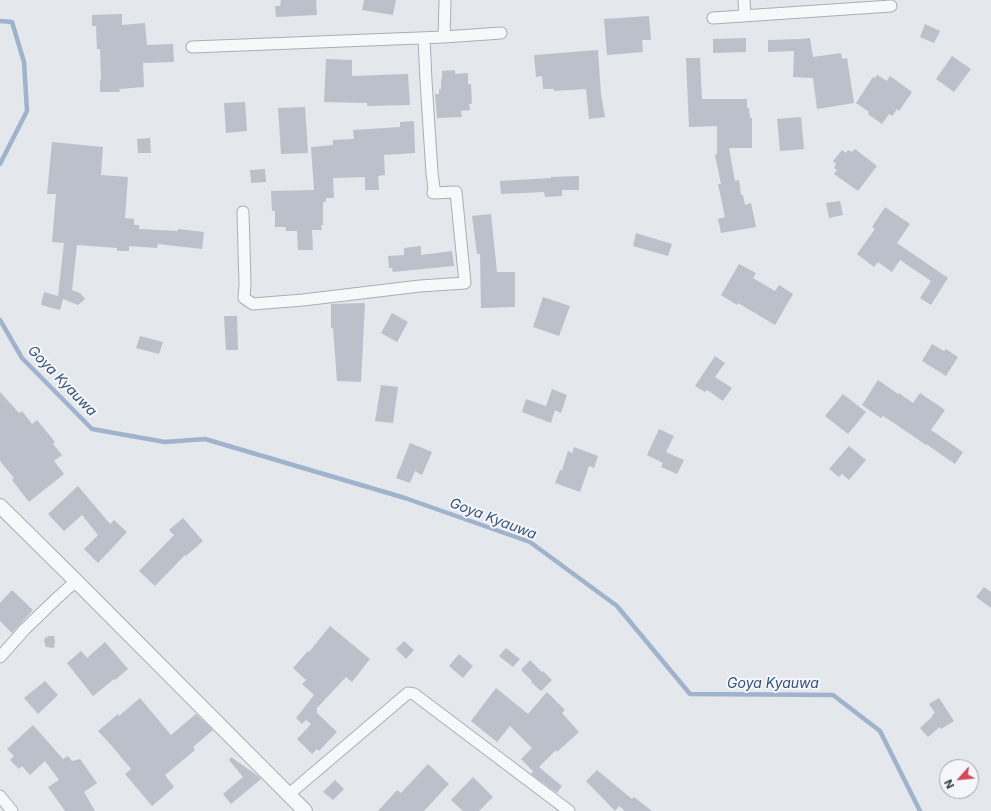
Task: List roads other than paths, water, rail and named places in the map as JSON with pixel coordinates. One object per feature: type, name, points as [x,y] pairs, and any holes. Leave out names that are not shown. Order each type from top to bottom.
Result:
[{"type":"street","points":[[444,37],[445,0]]},
{"type":"street","points":[[744,0],[745,16]]},
{"type":"street","points":[[713,18],[891,6]]},
{"type":"street","points":[[192,47],[424,38],[501,33]]},
{"type":"street","points":[[242,212],[245,284],[244,298],[253,304],[303,300],[420,286],[465,283],[456,192],[433,193],[434,188],[428,119],[424,38]]},
{"type":"street","points":[[0,506],[305,811]]},
{"type":"street","points":[[0,657],[25,629],[76,581]]},
{"type":"street","points":[[288,795],[408,693],[414,694],[569,811]]},
{"type":"street","points":[[0,796],[12,811]]},
{"type":"waterway","name":"Goya Kyauwa","points":[[0,21],[12,22],[24,62],[27,111],[0,164]]},
{"type":"waterway","name":"Goya Kyauwa","points":[[0,320],[22,358],[92,429],[165,442],[205,439],[405,498],[530,542],[617,606],[690,694],[833,695],[880,731],[920,811]]}]
